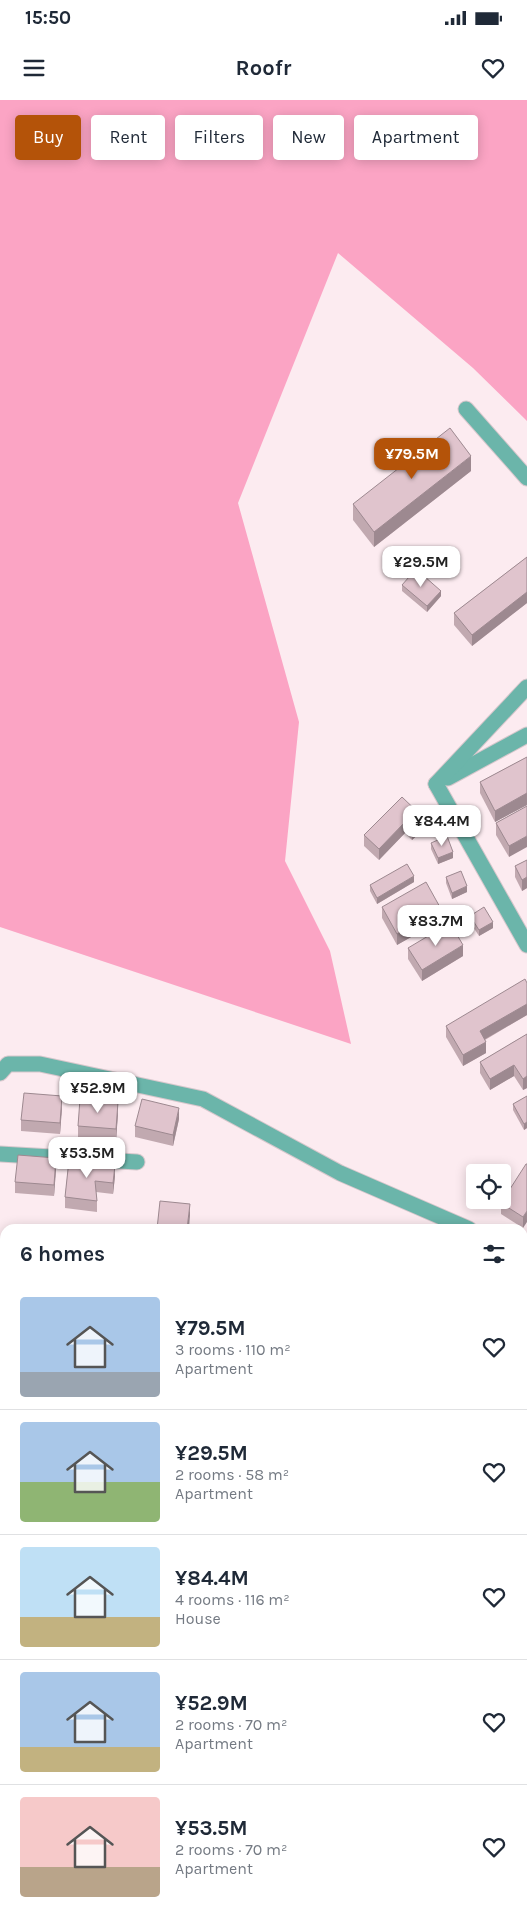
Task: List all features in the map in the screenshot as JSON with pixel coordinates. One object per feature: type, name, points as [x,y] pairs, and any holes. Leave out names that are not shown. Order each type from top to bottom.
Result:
[{"type":"street","points":[[466,409],[527,478]]},
{"type":"street","points":[[436,784],[527,687]]},
{"type":"street","points":[[436,784],[527,735]]},
{"type":"street","points":[[436,784],[527,945]]},
{"type":"street","points":[[0,1073],[8,1064],[40,1064],[203,1099],[340,1173],[457,1224]]},
{"type":"street","points":[[0,1154],[136,1162]]},
{"type":"shaded area","points":[[0,100],[527,100],[527,421],[473,368],[338,253],[238,503],[299,722],[285,861],[330,951],[351,1044],[0,927]]},
{"type":"building","points":[[450,428],[471,456],[374,532],[353,504]]},
{"type":"building","points":[[527,557],[527,592],[472,635],[454,613]]},
{"type":"building","points":[[416,569],[441,591],[427,606],[402,585]]},
{"type":"building","points":[[527,757],[527,793],[495,811],[480,782]]},
{"type":"building","points":[[402,797],[424,818],[412,829],[405,822],[379,849],[364,835]]},
{"type":"building","points":[[527,806],[527,836],[509,846],[496,823]]},
{"type":"building","points":[[447,836],[453,852],[438,858],[431,843]]},
{"type":"building","points":[[527,860],[527,877],[522,880],[515,866]]},
{"type":"building","points":[[407,864],[414,876],[377,898],[370,885]]},
{"type":"building","points":[[461,871],[467,886],[452,893],[446,877]]},
{"type":"building","points":[[426,882],[441,909],[397,934],[382,907]]},
{"type":"building","points":[[484,907],[493,922],[479,930],[470,916]]},
{"type":"building","points":[[450,923],[463,945],[422,970],[408,948]]},
{"type":"building","points":[[525,979],[527,983],[527,1004],[480,1031],[486,1042],[463,1055],[446,1026]]},
{"type":"building","points":[[527,1034],[527,1076],[523,1079],[514,1065],[490,1079],[480,1062]]},
{"type":"building","points":[[24,1093],[62,1096],[60,1123],[21,1120]]},
{"type":"building","points":[[527,1096],[527,1122],[524,1124],[513,1104]]},
{"type":"building","points":[[80,1099],[118,1102],[116,1129],[78,1126]]},
{"type":"building","points":[[142,1099],[179,1108],[173,1135],[135,1126]]},
{"type":"building","points":[[18,1155],[56,1158],[54,1185],[15,1182]]},
{"type":"building","points":[[69,1160],[115,1165],[113,1183],[95,1181],[97,1201],[65,1197]]},
{"type":"building","points":[[527,1164],[527,1211],[523,1217],[510,1209],[511,1187]]},
{"type":"building","points":[[160,1201],[190,1204],[188,1224],[158,1224]]}]
